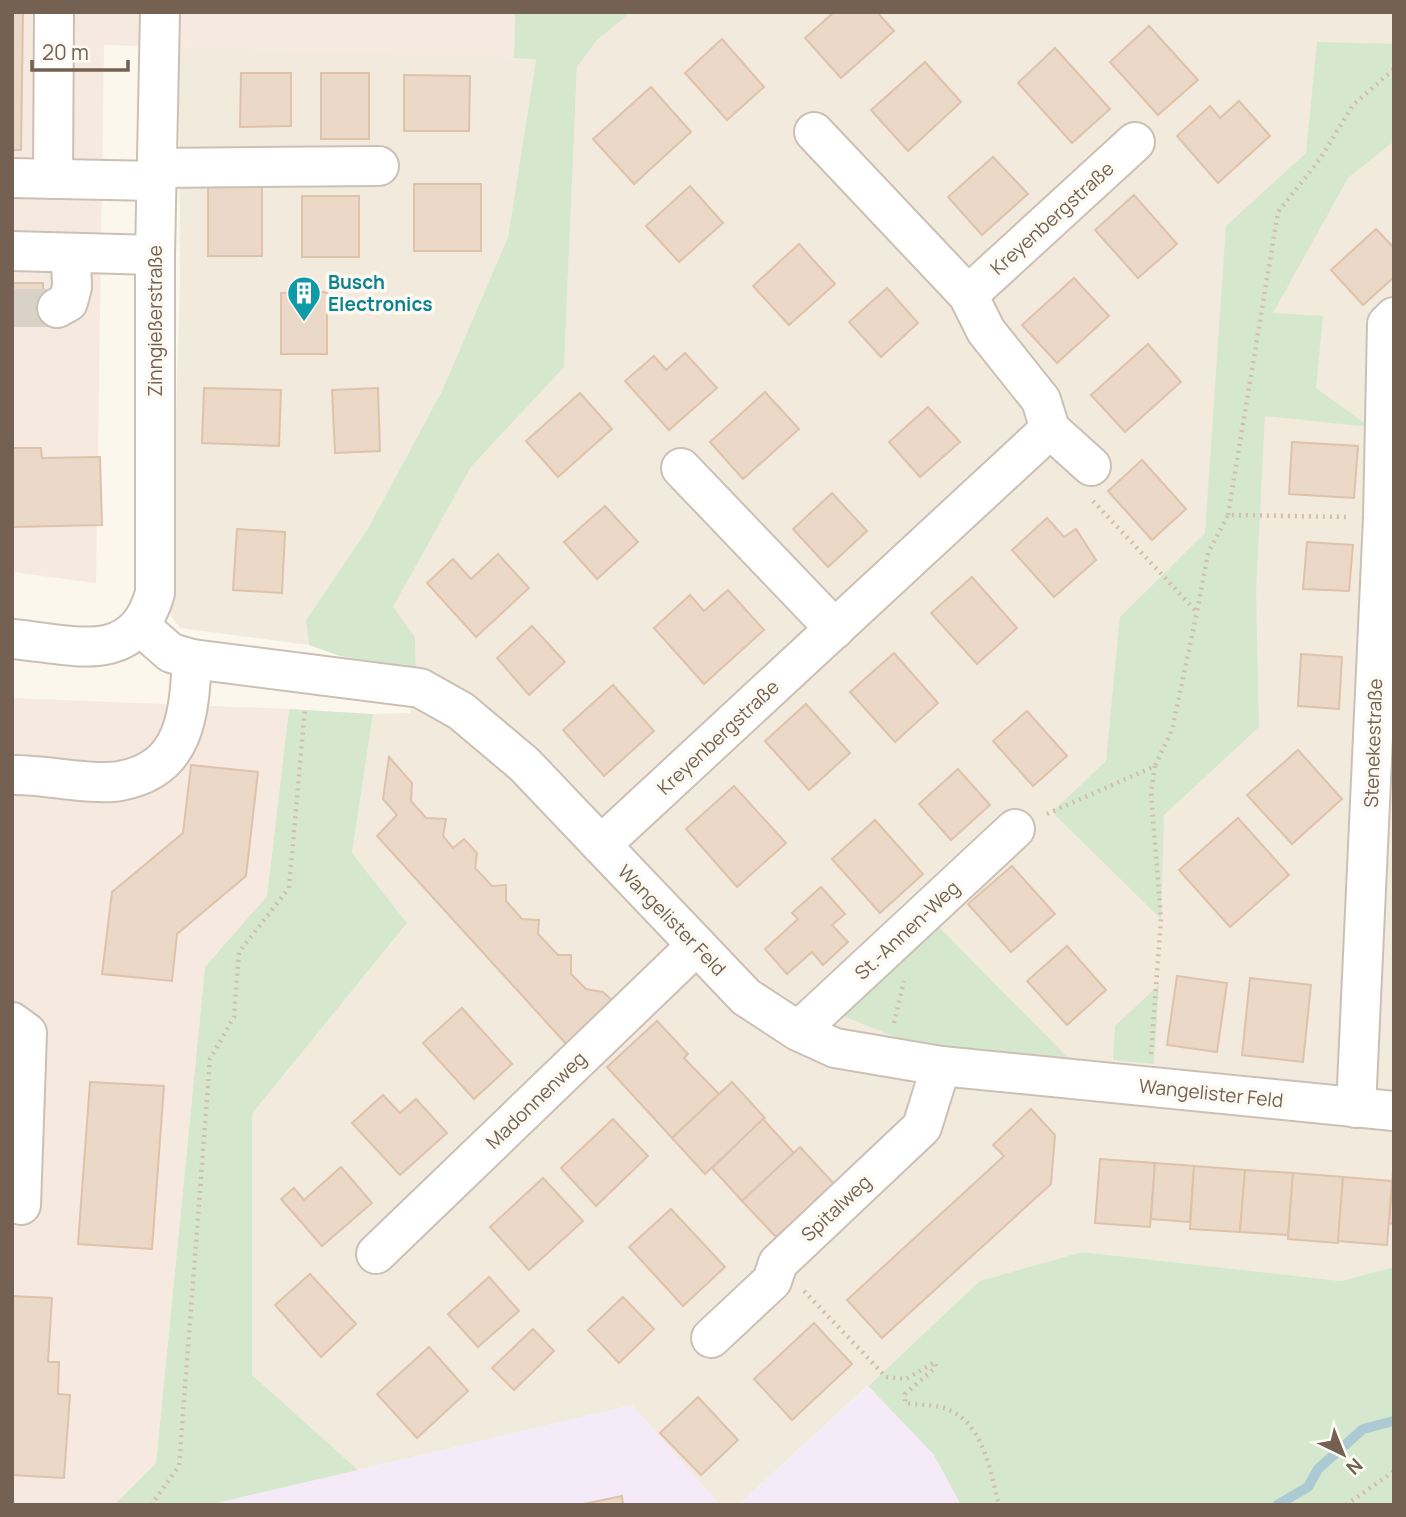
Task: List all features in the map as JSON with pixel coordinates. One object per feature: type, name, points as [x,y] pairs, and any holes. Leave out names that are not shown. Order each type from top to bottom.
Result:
[{"type":"street","points":[[53,179],[54,12]]},
{"type":"street","name":"Zinngießerstraße","points":[[140,626],[155,593],[155,255],[160,12]]},
{"type":"street","points":[[814,132],[968,295],[986,331],[1041,400],[1050,429],[1091,466]]},
{"type":"street","name":"Kreyenbergstraße","points":[[968,295],[1135,142]]},
{"type":"street","points":[[12,178],[53,179],[379,166]]},
{"type":"street","points":[[12,251],[155,255]]},
{"type":"street","points":[[57,308],[68,302],[72,288],[71,254]]},
{"type":"street","name":"Stenekestraße","points":[[1356,1108],[1377,1035],[1388,518],[1387,324],[1394,317]]},
{"type":"street","name":"Kreyenbergstraße","points":[[601,845],[1050,429]]},
{"type":"street","points":[[681,468],[835,629]]},
{"type":"street","points":[[12,639],[106,646],[127,639],[140,626]]},
{"type":"street","name":"Wangelister Feld","points":[[140,626],[171,653],[192,659],[308,671],[420,688],[461,711],[524,764],[746,997],[798,1031],[835,1048],[941,1066],[1394,1111]]},
{"type":"street","points":[[12,775],[119,781],[159,767],[178,743],[189,702],[192,659]]},
{"type":"street","name":"St.-Annen-Weg","points":[[798,1031],[1015,829]]},
{"type":"street","name":"Madonnenweg","points":[[376,1254],[696,946]]},
{"type":"street","points":[[12,1022],[27,1033],[21,1205]]},
{"type":"street","name":"Spitalweg","points":[[711,1338],[772,1281],[778,1263],[922,1127],[941,1066]]},
{"type":"path","points":[[1149,1086],[1161,919],[1151,793],[1155,766],[1172,730],[1208,553],[1228,515],[1278,212],[1320,159],[1353,105],[1394,69]]},
{"type":"path","points":[[1091,466],[1090,499],[1197,612]]},
{"type":"path","points":[[1228,515],[1388,518]]},
{"type":"path","points":[[151,1505],[179,1466],[210,1059],[234,1017],[239,952],[289,888],[308,671]]},
{"type":"path","points":[[1015,829],[1155,766]]},
{"type":"path","points":[[886,1057],[919,919]]},
{"type":"path","points":[[778,1263],[886,1377],[906,1379],[935,1362],[936,1367],[905,1394],[905,1404],[947,1408],[970,1422],[986,1458],[999,1505]]},
{"type":"path","points":[[1346,1505],[1394,1471]]},
{"type":"shaded area","points":[[12,12],[515,12],[514,58],[104,45],[96,583],[12,572]]},
{"type":"shaded area","points":[[631,12],[1394,12],[1394,1267],[1341,1281],[1082,1252],[981,1281],[738,1505],[720,1505],[632,1405],[358,1470],[252,1376],[252,1114],[407,923],[352,853],[373,714],[410,713],[416,670],[415,637],[392,607],[471,467],[564,366],[577,67],[596,40]]},
{"type":"shaded area","points":[[179,47],[536,58],[508,237],[442,391],[367,530],[306,620],[309,645],[180,628],[170,614],[180,283]]},
{"type":"shaded area","points":[[12,698],[289,709],[267,896],[205,967],[156,1463],[114,1505],[12,1505]]},
{"type":"shaded area","points":[[868,1386],[934,1455],[961,1505],[738,1505]]},
{"type":"shaded area","points":[[632,1405],[720,1505],[208,1505],[358,1470]]},
{"type":"green space","points":[[515,12],[631,12],[597,40],[577,67],[564,367],[471,467],[393,607],[415,637],[416,669],[340,656],[309,645],[306,620],[367,530],[442,391],[508,237],[536,59],[514,58]]},
{"type":"green space","points":[[1317,42],[1394,44],[1394,141],[1348,178],[1273,313],[1323,316],[1316,388],[1370,427],[1265,416],[1256,591],[1259,727],[1164,815],[1161,919],[1052,812],[1106,761],[1120,617],[1205,533],[1226,226],[1306,153]]},
{"type":"green space","points":[[289,709],[373,714],[352,853],[407,923],[252,1114],[252,1375],[358,1470],[208,1505],[114,1505],[156,1463],[205,967],[267,896]]},
{"type":"green space","points":[[938,926],[1075,1065],[941,1055],[838,1014]]},
{"type":"green space","points":[[1159,985],[1154,1064],[1113,1060],[1115,1026]]},
{"type":"green space","points":[[1082,1252],[1341,1281],[1394,1267],[1394,1505],[961,1505],[934,1455],[868,1386],[980,1281]]},
{"type":"building","points":[[12,12],[23,12],[21,150],[12,150]]},
{"type":"building","points":[[834,12],[877,12],[894,31],[841,78],[805,38]]},
{"type":"building","points":[[1149,26],[1198,80],[1158,115],[1110,62]]},
{"type":"building","points":[[722,39],[764,87],[727,120],[685,73]]},
{"type":"building","points":[[1055,48],[1110,109],[1072,143],[1018,83]]},
{"type":"building","points":[[925,62],[961,102],[908,151],[871,110]]},
{"type":"building","points":[[241,73],[291,73],[291,126],[240,127]]},
{"type":"building","points":[[321,73],[369,73],[369,139],[321,139]]},
{"type":"building","points":[[404,75],[470,76],[469,131],[404,131]]},
{"type":"building","points":[[651,87],[691,132],[634,184],[593,139]]},
{"type":"building","points":[[1239,101],[1270,136],[1218,183],[1177,136],[1210,106],[1220,118]]},
{"type":"building","points":[[993,157],[1028,194],[982,235],[948,197]]},
{"type":"building","points":[[414,184],[481,184],[481,251],[414,251]]},
{"type":"building","points":[[208,186],[262,186],[262,256],[208,256]]},
{"type":"building","points":[[690,186],[723,223],[679,262],[646,226]]},
{"type":"building","points":[[1134,195],[1177,244],[1138,278],[1095,230]]},
{"type":"building","points":[[302,196],[359,196],[359,257],[302,257]]},
{"type":"building","points":[[1376,229],[1394,248],[1394,277],[1363,305],[1331,270]]},
{"type":"building","points":[[799,244],[835,284],[789,325],[753,286]]},
{"type":"building","points":[[1074,278],[1109,316],[1057,363],[1022,325]]},
{"type":"building","points":[[12,283],[43,283],[43,324],[12,324]]},
{"type":"building","points":[[887,288],[918,323],[881,357],[849,322]]},
{"type":"building","name":"Busch Electronics","points":[[327,292],[327,354],[281,354],[281,293]]},
{"type":"building","points":[[1148,344],[1181,382],[1125,432],[1091,395]]},
{"type":"building","points":[[685,353],[717,388],[669,430],[625,381],[654,356],[666,370]]},
{"type":"building","points":[[204,388],[281,390],[279,446],[202,443]]},
{"type":"building","points":[[378,388],[380,451],[335,453],[332,390]]},
{"type":"building","points":[[765,392],[799,429],[743,479],[710,442]]},
{"type":"building","points":[[580,393],[612,429],[558,477],[526,441]]},
{"type":"building","points":[[928,407],[960,442],[920,477],[889,442]]},
{"type":"building","points":[[1292,442],[1358,446],[1354,498],[1289,494]]},
{"type":"building","points":[[12,448],[41,448],[42,458],[100,457],[102,525],[12,527]]},
{"type":"building","points":[[1142,460],[1186,509],[1152,540],[1108,491]]},
{"type":"building","points":[[832,493],[867,531],[828,567],[793,529]]},
{"type":"building","points":[[605,506],[638,542],[597,579],[564,542]]},
{"type":"building","points":[[1047,518],[1064,537],[1076,529],[1096,560],[1054,597],[1012,550]]},
{"type":"building","points":[[237,529],[285,532],[282,593],[233,590]]},
{"type":"building","points":[[1307,542],[1353,545],[1349,591],[1303,589]]},
{"type":"building","points":[[498,554],[529,588],[476,637],[427,583],[453,559],[471,579]]},
{"type":"building","points":[[972,577],[1017,628],[977,664],[931,613]]},
{"type":"building","points":[[728,590],[764,630],[704,684],[654,628],[690,595],[704,611]]},
{"type":"building","points":[[532,626],[565,662],[529,695],[497,658]]},
{"type":"building","points":[[894,653],[938,703],[895,742],[850,692]]},
{"type":"building","points":[[1301,654],[1342,657],[1339,709],[1298,706]]},
{"type":"building","points":[[613,685],[654,731],[604,776],[563,730]]},
{"type":"building","points":[[806,704],[850,753],[809,790],[765,741]]},
{"type":"building","points":[[1027,711],[1067,756],[1033,786],[993,741]]},
{"type":"building","points":[[1298,750],[1342,799],[1292,844],[1247,795]]},
{"type":"building","points":[[389,757],[412,783],[411,801],[426,818],[446,819],[443,836],[453,848],[464,839],[477,853],[475,868],[492,886],[506,885],[506,901],[522,919],[539,920],[538,934],[558,955],[571,955],[571,974],[586,989],[603,992],[615,1003],[568,1046],[377,836],[397,815],[383,799]]},
{"type":"building","points":[[191,765],[258,772],[246,876],[177,934],[172,981],[102,974],[112,892],[183,833]]},
{"type":"building","points":[[958,769],[990,805],[951,840],[919,804]]},
{"type":"building","points":[[734,786],[786,843],[737,887],[686,829]]},
{"type":"building","points":[[1238,818],[1289,875],[1230,927],[1179,870]]},
{"type":"building","points":[[875,820],[923,874],[880,913],[832,859]]},
{"type":"building","points":[[1012,866],[1055,914],[1011,952],[968,904]]},
{"type":"building","points":[[821,887],[845,914],[832,925],[848,942],[823,965],[812,952],[787,974],[765,949],[798,919],[792,913]]},
{"type":"building","points":[[1067,946],[1106,990],[1067,1025],[1027,981]]},
{"type":"building","points":[[1177,976],[1227,983],[1217,1052],[1167,1045]]},
{"type":"building","points":[[1250,978],[1311,985],[1303,1062],[1242,1055]]},
{"type":"building","points":[[462,1008],[512,1064],[474,1099],[423,1043]]},
{"type":"building","points":[[657,1021],[688,1054],[684,1058],[719,1094],[672,1138],[607,1067]]},
{"type":"building","points":[[90,1082],[164,1086],[152,1249],[78,1244]]},
{"type":"building","points":[[732,1082],[765,1118],[705,1174],[672,1138]]},
{"type":"building","points":[[383,1095],[400,1113],[416,1099],[447,1133],[400,1175],[352,1123]]},
{"type":"building","points":[[1031,1109],[1055,1135],[1051,1184],[882,1338],[847,1300],[1004,1156],[993,1145]]},
{"type":"building","points":[[613,1119],[648,1156],[596,1206],[561,1168]]},
{"type":"building","points":[[763,1119],[794,1153],[742,1201],[712,1168]]},
{"type":"building","points":[[800,1147],[834,1184],[776,1237],[742,1201]]},
{"type":"building","points":[[1100,1159],[1155,1163],[1150,1227],[1095,1223]]},
{"type":"building","points":[[1394,1159],[1394,1224],[1389,1223]]},
{"type":"building","points":[[1155,1163],[1194,1166],[1190,1222],[1151,1219]]},
{"type":"building","points":[[1194,1166],[1245,1170],[1240,1232],[1190,1229]]},
{"type":"building","points":[[341,1167],[372,1203],[322,1246],[281,1199],[294,1188],[304,1200]]},
{"type":"building","points":[[1245,1170],[1293,1173],[1288,1235],[1240,1232]]},
{"type":"building","points":[[1293,1173],[1343,1177],[1338,1243],[1288,1239]]},
{"type":"building","points":[[1343,1177],[1392,1181],[1387,1245],[1338,1241]]},
{"type":"building","points":[[543,1178],[583,1221],[529,1270],[490,1227]]},
{"type":"building","points":[[671,1209],[725,1267],[683,1306],[629,1247]]},
{"type":"building","points":[[310,1274],[356,1324],[321,1357],[275,1305]]},
{"type":"building","points":[[489,1277],[519,1311],[478,1347],[448,1314]]},
{"type":"building","points":[[12,1296],[52,1298],[48,1362],[59,1362],[58,1394],[70,1395],[64,1478],[12,1475]]},
{"type":"building","points":[[623,1297],[654,1329],[619,1363],[588,1330]]},
{"type":"building","points":[[814,1323],[852,1364],[792,1420],[754,1379]]},
{"type":"building","points":[[533,1329],[554,1351],[514,1390],[492,1368]]},
{"type":"building","points":[[429,1347],[468,1391],[417,1438],[377,1394]]},
{"type":"building","points":[[698,1397],[738,1440],[701,1475],[660,1433]]},
{"type":"building","points":[[622,1496],[623,1505],[579,1505]]},
{"type":"waterway","points":[[1277,1505],[1308,1487],[1318,1469],[1363,1429],[1394,1421]]},
{"type":"tunnel","points":[[12,308],[57,308]]},
{"type":"place","name":"Busch Electronics","points":[[304,323]]}]
